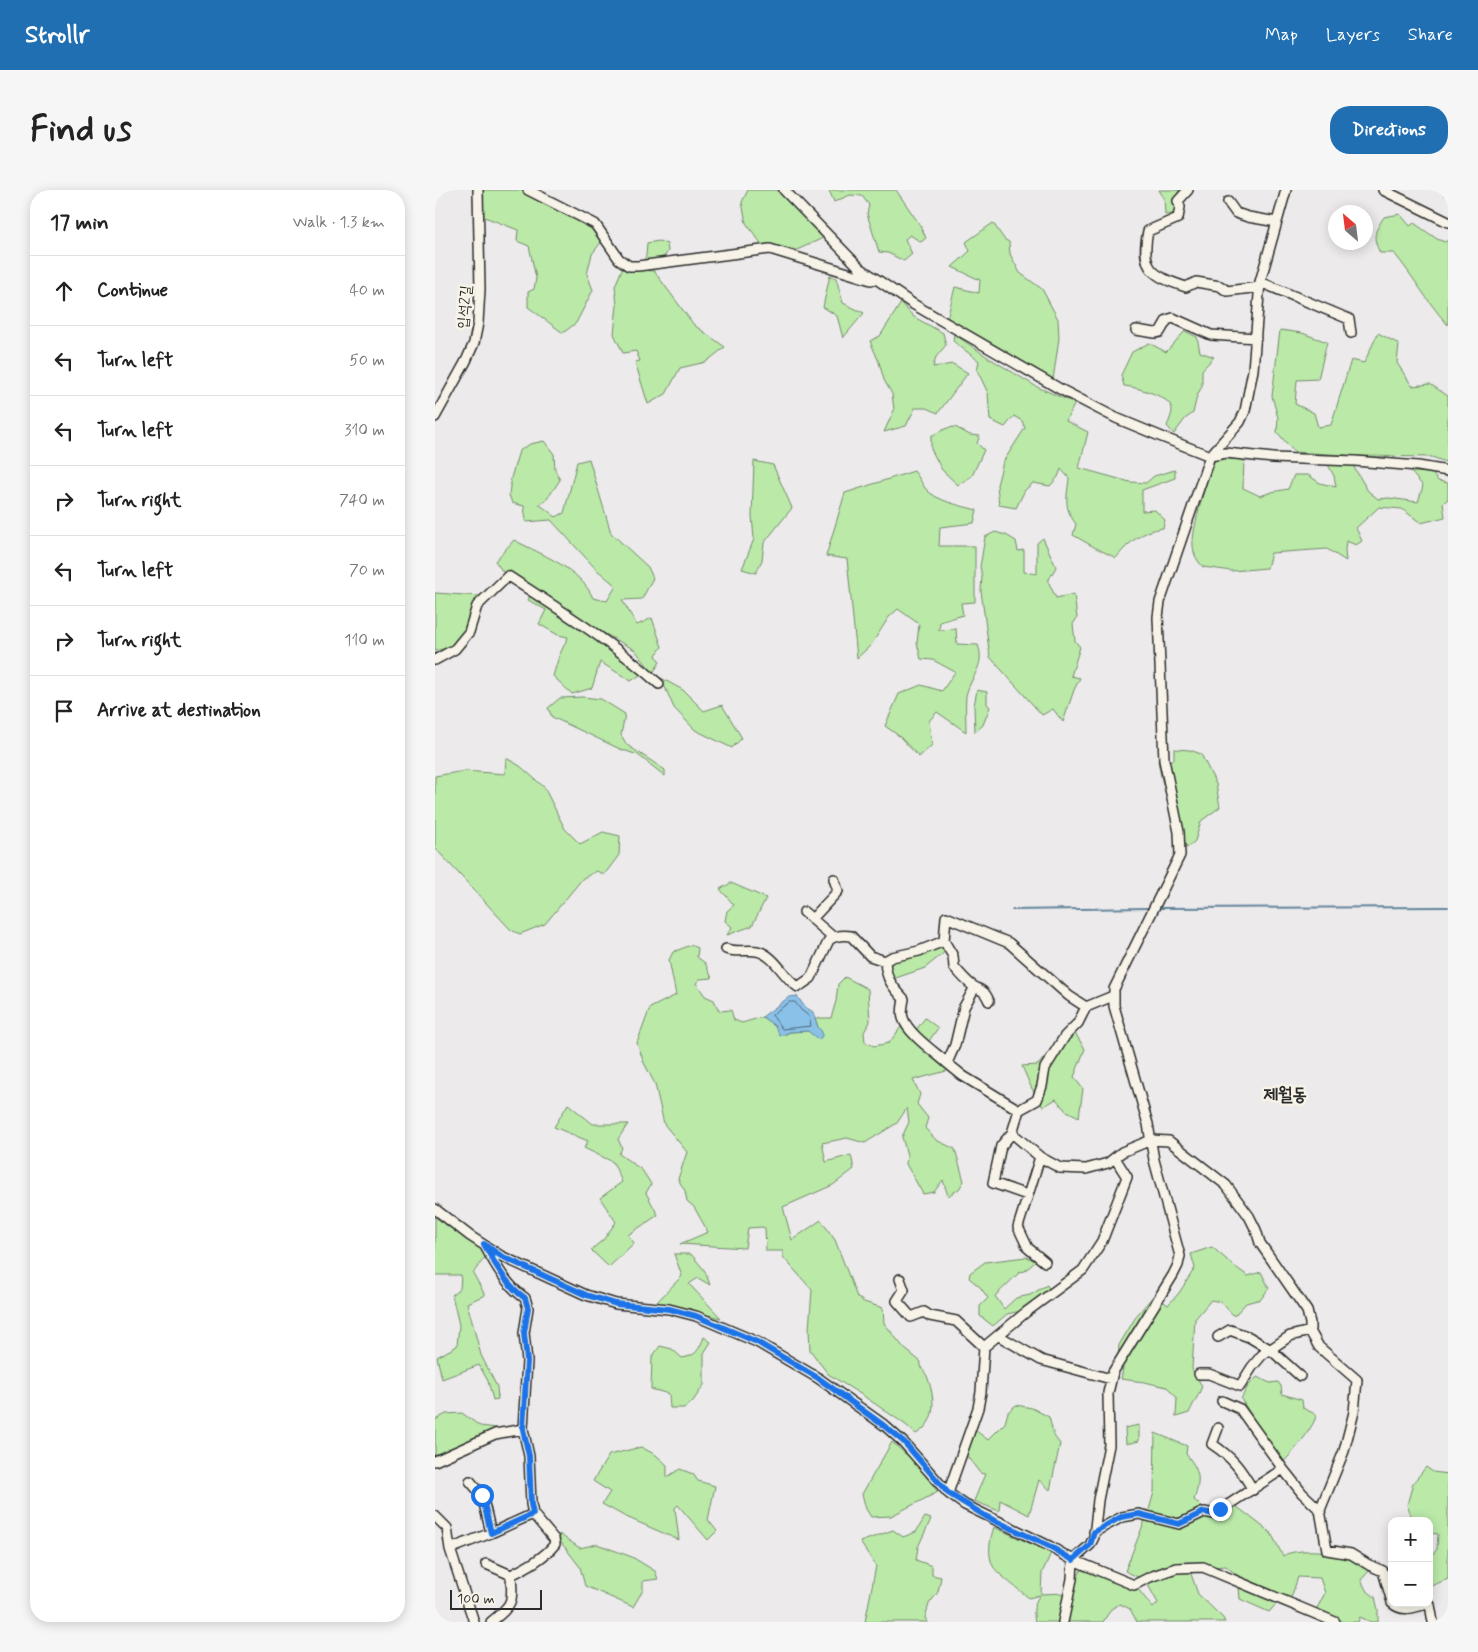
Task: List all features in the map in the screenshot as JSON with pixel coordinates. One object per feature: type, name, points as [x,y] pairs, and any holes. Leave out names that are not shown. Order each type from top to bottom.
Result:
[{"type":"street","name":"입석2길","points":[[435,416],[466,361],[474,343],[478,323],[480,289],[478,190]]},
{"type":"street","points":[[528,190],[595,224],[619,259],[629,266],[770,250],[881,283]]},
{"type":"street","points":[[784,190],[860,268],[881,283],[945,323],[1060,389],[1116,418],[1209,456],[1225,453],[1273,458],[1355,461],[1418,466],[1448,471]]},
{"type":"street","points":[[1188,190],[1178,201],[1180,207],[1178,218],[1148,231],[1145,255],[1149,267],[1163,280],[1186,287],[1196,282],[1220,286],[1227,291],[1260,284],[1349,319],[1351,333]]},
{"type":"street","points":[[1063,1622],[1072,1579],[1073,1560],[1090,1545],[1094,1532],[1109,1445],[1108,1394],[1113,1372],[1173,1275],[1180,1256],[1154,1160],[1148,1124],[1114,1006],[1113,996],[1114,989],[1180,856],[1179,832],[1164,760],[1158,617],[1160,602],[1209,456],[1240,422],[1245,411],[1253,370],[1260,284],[1286,190]]},
{"type":"street","points":[[1383,190],[1448,222]]},
{"type":"street","points":[[1228,202],[1236,213],[1277,222]]},
{"type":"street","points":[[1136,330],[1155,334],[1160,332],[1167,320],[1173,318],[1211,335],[1256,338]]},
{"type":"street","points":[[435,660],[455,649],[469,632],[477,606],[508,576],[606,641],[659,684]]},
{"type":"street","points":[[812,919],[838,891],[834,879]]},
{"type":"street","points":[[804,912],[833,937]]},
{"type":"street","points":[[989,1001],[980,988],[975,988],[954,966],[953,956],[944,941],[946,917],[1009,943],[1069,996],[1086,1007]]},
{"type":"street","points":[[726,949],[733,952],[758,951],[769,957],[791,983],[798,988],[811,978],[829,940],[833,937],[840,935],[851,936],[870,956],[885,961],[892,957],[919,951],[944,941]]},
{"type":"street","points":[[885,961],[885,973],[893,988],[904,999],[903,1019],[909,1029],[963,1076],[1019,1110]]},
{"type":"street","points":[[947,1063],[955,1045],[964,1007],[975,988]]},
{"type":"street","points":[[1027,1196],[993,1183],[1001,1146],[1013,1133],[1019,1110],[1037,1100],[1045,1068],[1086,1007],[1113,996]]},
{"type":"street","points":[[1013,1133],[1040,1157],[1060,1168],[1086,1170],[1108,1163],[1123,1152],[1151,1140],[1169,1141],[1225,1185],[1249,1216],[1260,1243],[1307,1311],[1310,1331],[1319,1347],[1357,1380],[1355,1412],[1344,1451],[1320,1510],[1327,1550],[1351,1554],[1369,1565],[1387,1568]]},
{"type":"street","points":[[1040,1157],[1018,1227],[1028,1248],[1045,1262]]},
{"type":"street","points":[[948,1493],[978,1408],[984,1347],[1025,1313],[1083,1270],[1093,1256],[1102,1241],[1127,1177],[1115,1158]]},
{"type":"street","points":[[435,1209],[470,1236],[501,1256],[586,1295],[616,1304],[669,1309],[696,1316],[757,1342],[818,1378],[883,1425],[904,1442],[948,1493],[980,1513],[1049,1546],[1073,1560],[1134,1585],[1150,1576],[1176,1568],[1203,1567],[1335,1622]]},
{"type":"street","points":[[484,1244],[498,1269],[515,1291],[525,1298],[528,1308],[524,1333],[527,1361],[523,1429],[529,1456],[531,1504],[533,1514],[554,1538],[555,1544],[550,1551],[511,1575]]},
{"type":"street","points":[[901,1279],[904,1290],[897,1301],[911,1316],[924,1312],[930,1316],[956,1321],[984,1347]]},
{"type":"street","points":[[1219,1337],[1230,1330],[1249,1337],[1271,1350],[1300,1376]]},
{"type":"street","points":[[1199,1374],[1209,1374],[1240,1386],[1252,1367],[1262,1356],[1290,1336],[1310,1331]]},
{"type":"street","points":[[999,1336],[1041,1360],[1111,1379]]},
{"type":"street","points":[[1223,1401],[1240,1409],[1302,1493],[1320,1510]]},
{"type":"street","points":[[1218,1428],[1212,1444],[1225,1452],[1239,1466],[1253,1490]]},
{"type":"street","points":[[435,1461],[495,1434],[523,1429]]},
{"type":"street","points":[[1094,1532],[1121,1517],[1139,1514],[1179,1524],[1204,1512],[1214,1514],[1283,1469]]},
{"type":"street","points":[[470,1481],[482,1495],[491,1533]]},
{"type":"street","points":[[450,1549],[533,1514]]},
{"type":"street","points":[[435,1516],[447,1528],[450,1549],[473,1622]]},
{"type":"street","points":[[486,1564],[511,1575]]},
{"type":"street","points":[[491,1622],[507,1608],[513,1596],[511,1575]]},
{"type":"street","points":[[1397,1607],[1405,1610],[1416,1607]]},
{"type":"street","points":[[1430,1607],[1433,1622]]},
{"type":"green space","points":[[482,190],[541,190],[565,214],[591,229],[602,241],[592,254],[587,274],[593,290],[576,323],[563,333],[528,307],[528,292],[534,289],[536,278],[529,246],[517,241],[518,230],[482,216]]},
{"type":"green space","points":[[748,190],[777,190],[823,238],[797,250],[763,246],[746,223],[742,202]]},
{"type":"green space","points":[[829,190],[896,190],[920,225],[926,238],[921,242],[910,235],[905,239],[912,254],[904,261],[888,253],[879,252],[867,214],[869,205],[862,196],[850,195],[834,202]]},
{"type":"green space","points":[[1159,190],[1179,190],[1174,203],[1175,211],[1172,214],[1165,215],[1164,198]]},
{"type":"green space","points":[[1400,214],[1410,226],[1414,223],[1437,239],[1445,242],[1448,240],[1448,325],[1394,253],[1380,253],[1377,247],[1375,235],[1384,217]]},
{"type":"green space","points":[[993,223],[1004,239],[1009,242],[1010,254],[1020,273],[1042,289],[1058,319],[1059,338],[1053,380],[947,319],[955,287],[979,293],[980,280],[952,267],[970,251],[966,242]]},
{"type":"green space","points":[[659,241],[667,244],[668,251],[663,259],[644,260],[647,243]]},
{"type":"green space","points":[[622,269],[654,271],[694,325],[725,347],[706,362],[680,368],[666,394],[648,404],[635,362],[640,361],[636,351],[623,353],[614,334],[617,305],[615,286]]},
{"type":"green space","points":[[830,275],[836,278],[843,303],[864,313],[843,338],[837,316],[823,307]]},
{"type":"green space","points":[[901,303],[914,317],[943,333],[946,345],[936,357],[933,367],[953,364],[968,373],[938,413],[926,408],[915,408],[906,426],[884,432],[894,410],[892,394],[884,380],[870,341],[880,336]]},
{"type":"green space","points":[[1280,330],[1302,333],[1327,342],[1318,379],[1297,380],[1295,404],[1314,413],[1318,427],[1331,425],[1351,360],[1364,363],[1378,333],[1399,344],[1397,363],[1412,386],[1430,384],[1448,396],[1448,463],[1432,457],[1361,456],[1294,452],[1277,432],[1278,418],[1272,396]]},
{"type":"green space","points":[[1185,331],[1197,337],[1200,352],[1214,357],[1202,370],[1202,386],[1197,396],[1193,413],[1185,419],[1174,434],[1167,426],[1172,410],[1166,400],[1152,393],[1124,386],[1121,375],[1132,352],[1149,343],[1166,352]]},
{"type":"green space","points":[[954,334],[1037,387],[1075,403],[1066,421],[1088,432],[1079,468],[1130,482],[1146,483],[1154,476],[1175,470],[1175,478],[1142,490],[1142,511],[1155,510],[1165,520],[1163,528],[1155,529],[1137,538],[1116,558],[1073,535],[1076,524],[1069,512],[1067,502],[1069,478],[1061,469],[1058,477],[1050,486],[1033,483],[1025,490],[1016,508],[999,505],[997,485],[1003,462],[1025,428],[1022,421],[1014,416],[1005,427],[990,420],[988,393],[977,370],[979,361],[953,341]]},
{"type":"green space","points":[[955,427],[970,435],[980,436],[977,443],[984,450],[972,476],[958,485],[942,470],[931,449],[931,436],[947,428]]},
{"type":"green space","points":[[544,441],[554,454],[555,470],[560,480],[547,499],[539,504],[556,517],[564,513],[577,462],[589,459],[611,533],[648,567],[653,578],[642,599],[622,600],[637,625],[652,618],[662,647],[656,655],[660,662],[653,673],[635,650],[598,630],[503,572],[495,561],[514,540],[570,570],[579,578],[593,598],[607,601],[616,586],[596,569],[551,520],[526,522],[524,506],[512,503],[509,495],[511,478],[519,451],[530,444]]},
{"type":"green space","points":[[1216,458],[1244,460],[1243,488],[1260,496],[1288,489],[1294,475],[1308,475],[1320,483],[1336,487],[1334,476],[1327,463],[1352,464],[1368,491],[1378,499],[1389,498],[1418,502],[1423,486],[1411,472],[1432,473],[1438,481],[1448,483],[1448,499],[1443,503],[1445,517],[1421,523],[1402,509],[1379,507],[1356,528],[1362,541],[1356,545],[1346,541],[1346,561],[1327,549],[1271,553],[1267,568],[1232,571],[1203,567],[1195,555],[1193,539],[1201,502]]},
{"type":"green space","points":[[754,461],[773,465],[792,508],[764,543],[762,560],[756,573],[742,569],[754,539],[752,516]]},
{"type":"green space","points":[[914,471],[929,493],[949,502],[977,510],[974,523],[940,527],[939,546],[975,546],[975,602],[961,603],[963,615],[940,622],[939,630],[956,629],[957,644],[978,645],[980,652],[979,665],[966,696],[966,732],[937,712],[929,721],[932,745],[919,757],[899,736],[885,726],[899,694],[921,685],[942,691],[955,672],[933,660],[921,659],[917,643],[919,624],[898,609],[889,617],[871,645],[857,658],[847,559],[826,556],[845,493]]},
{"type":"green space","points":[[995,532],[1006,535],[1016,541],[1018,551],[1024,550],[1024,572],[1037,574],[1037,543],[1043,538],[1056,567],[1048,581],[1056,598],[1074,594],[1077,618],[1073,624],[1075,641],[1080,647],[1071,676],[1080,678],[1063,722],[1053,709],[1042,715],[990,657],[981,591],[982,576],[980,567],[985,537]]},
{"type":"green space","points":[[435,593],[480,596],[471,613],[466,633],[454,646],[435,651]]},
{"type":"green space","points":[[531,594],[591,634],[642,674],[631,681],[600,662],[592,688],[572,694],[553,676],[559,656],[568,637],[558,635],[539,624],[546,610],[528,600]]},
{"type":"green space","points":[[661,678],[683,690],[704,711],[722,705],[742,738],[732,748],[695,730],[674,708]]},
{"type":"green space","points":[[977,690],[987,692],[987,704],[990,707],[983,725],[975,732],[974,706]]},
{"type":"green space","points":[[583,697],[601,699],[625,714],[621,735],[627,745],[665,770],[665,776],[638,755],[620,749],[552,717],[548,708],[560,698]]},
{"type":"green space","points":[[1174,749],[1190,750],[1201,754],[1216,784],[1220,807],[1201,821],[1195,841],[1187,848],[1166,794],[1158,760],[1174,760]]},
{"type":"green space","points":[[506,758],[520,766],[544,787],[565,829],[580,844],[603,832],[620,836],[619,855],[604,875],[597,871],[583,878],[545,924],[520,934],[511,930],[435,848],[435,776],[464,771],[505,774]]},
{"type":"green space","points":[[731,883],[766,898],[752,926],[727,935],[732,927],[725,921],[727,911],[734,905],[720,889]]},
{"type":"green space","points":[[937,941],[946,951],[925,968],[884,982],[884,958]]},
{"type":"green space","points":[[691,945],[698,948],[697,957],[705,963],[712,978],[700,979],[696,983],[705,996],[714,1000],[719,1011],[731,1010],[734,1020],[742,1023],[762,1017],[784,1035],[790,1032],[808,1031],[818,1027],[815,1018],[831,1018],[838,984],[845,977],[868,989],[870,1022],[864,1032],[865,1042],[874,1046],[889,1043],[901,1027],[950,1070],[913,1080],[920,1094],[917,1104],[928,1118],[925,1128],[936,1140],[955,1149],[964,1181],[959,1189],[948,1196],[943,1180],[934,1192],[923,1194],[906,1164],[907,1155],[902,1137],[909,1122],[907,1108],[897,1123],[865,1143],[847,1138],[822,1143],[826,1162],[851,1155],[854,1169],[833,1185],[783,1207],[792,1240],[821,1220],[835,1240],[857,1297],[864,1302],[883,1308],[884,1323],[904,1348],[921,1362],[930,1384],[933,1408],[928,1423],[916,1434],[865,1397],[828,1374],[810,1350],[809,1329],[812,1290],[783,1257],[783,1251],[766,1251],[765,1228],[748,1228],[745,1248],[680,1244],[708,1232],[694,1207],[687,1201],[685,1191],[678,1179],[687,1152],[664,1124],[655,1084],[644,1063],[637,1043],[650,1008],[676,995],[669,960],[673,952]]},
{"type":"green space","points":[[925,1018],[938,1028],[929,1041],[916,1030]]},
{"type":"green space","points":[[1075,1033],[1085,1049],[1074,1077],[1083,1089],[1079,1117],[1065,1110],[1056,1099],[1043,1107],[1031,1087],[1022,1066],[1038,1065],[1053,1047]]},
{"type":"green space","points":[[568,1104],[593,1124],[628,1124],[618,1139],[622,1148],[619,1154],[642,1170],[651,1184],[646,1193],[658,1215],[628,1235],[634,1243],[609,1267],[591,1250],[604,1239],[616,1222],[600,1198],[622,1182],[613,1162],[584,1148],[588,1141],[554,1127]]},
{"type":"green space","points":[[435,1217],[484,1251],[486,1256],[473,1273],[485,1295],[467,1303],[481,1355],[497,1387],[498,1399],[493,1400],[488,1381],[479,1365],[442,1379],[437,1357],[457,1346],[459,1325],[452,1295],[460,1289],[461,1275],[435,1275]]},
{"type":"green space","points":[[1212,1247],[1248,1276],[1261,1272],[1269,1288],[1261,1299],[1246,1303],[1234,1316],[1221,1302],[1211,1300],[1195,1319],[1192,1369],[1202,1386],[1189,1413],[1176,1417],[1177,1398],[1167,1387],[1121,1379],[1123,1368],[1118,1357],[1119,1345],[1137,1315],[1154,1295],[1168,1305],[1179,1293],[1195,1268],[1191,1254]]},
{"type":"green space","points":[[674,1254],[691,1254],[705,1271],[710,1285],[698,1278],[689,1284],[721,1318],[656,1303],[682,1276]]},
{"type":"green space","points":[[1026,1257],[1036,1261],[1025,1271],[1020,1272],[995,1296],[1004,1309],[1016,1298],[1030,1295],[1047,1285],[1049,1289],[1021,1311],[1007,1314],[993,1326],[980,1316],[980,1306],[988,1298],[980,1287],[969,1278],[970,1273],[985,1262]]},
{"type":"green space","points":[[704,1337],[711,1342],[704,1353],[704,1385],[693,1401],[684,1408],[670,1408],[669,1394],[651,1389],[652,1357],[660,1346],[672,1349],[682,1358],[691,1356],[699,1349]]},
{"type":"green space","points":[[1257,1377],[1270,1383],[1278,1382],[1281,1386],[1282,1394],[1302,1400],[1303,1408],[1317,1415],[1306,1435],[1282,1464],[1241,1399],[1248,1386]]},
{"type":"green space","points":[[1016,1405],[1032,1408],[1049,1417],[1054,1436],[1060,1444],[1050,1490],[1039,1480],[1029,1515],[1000,1500],[999,1511],[974,1501],[985,1474],[980,1473],[966,1455],[975,1430],[988,1440],[1005,1423],[1008,1412]]},
{"type":"green space","points":[[462,1413],[480,1426],[497,1428],[435,1459],[435,1420],[446,1414]]},
{"type":"green space","points":[[1139,1425],[1139,1441],[1126,1444],[1125,1428]]},
{"type":"green space","points":[[1155,1433],[1187,1446],[1186,1454],[1197,1470],[1198,1476],[1198,1486],[1194,1500],[1215,1517],[1236,1506],[1271,1533],[1283,1556],[1289,1553],[1307,1551],[1338,1553],[1353,1558],[1370,1570],[1361,1580],[1366,1590],[1375,1597],[1378,1622],[1371,1622],[1360,1617],[1358,1622],[1344,1622],[1316,1610],[1325,1593],[1320,1578],[1298,1577],[1291,1598],[1237,1575],[1226,1566],[1213,1567],[1202,1564],[1191,1574],[1198,1594],[1225,1622],[1137,1622],[1130,1609],[1120,1604],[1111,1609],[1103,1622],[1068,1622],[1076,1580],[1081,1570],[1106,1577],[1122,1586],[1138,1589],[1153,1608],[1158,1603],[1143,1576],[1142,1579],[1125,1571],[1149,1510],[1154,1492]]},
{"type":"green space","points":[[892,1442],[915,1462],[938,1492],[891,1516],[871,1517],[866,1509],[862,1494]]},
{"type":"green space","points":[[641,1447],[656,1455],[667,1465],[667,1477],[680,1469],[693,1474],[698,1481],[715,1486],[708,1520],[717,1531],[708,1540],[678,1505],[675,1508],[679,1540],[624,1516],[602,1504],[610,1492],[593,1481],[609,1455]]},
{"type":"green space","points":[[1426,1467],[1433,1472],[1448,1474],[1448,1579],[1433,1585],[1433,1554],[1437,1549],[1438,1534],[1433,1533],[1433,1517],[1412,1517],[1407,1505],[1413,1483]]},
{"type":"green space","points":[[925,1517],[931,1519],[918,1547],[916,1560],[932,1566],[932,1575],[941,1577],[938,1592],[929,1604],[925,1618],[928,1622],[865,1622],[876,1566],[860,1542],[893,1530],[903,1537],[916,1532]]},
{"type":"green space","points":[[994,1527],[1051,1553],[1042,1573],[1041,1594],[1065,1593],[1060,1622],[1035,1622],[1034,1608],[1040,1595],[1029,1598],[995,1569],[991,1561],[990,1552],[990,1541]]},
{"type":"green space","points":[[559,1534],[580,1548],[597,1544],[632,1557],[655,1571],[658,1579],[643,1581],[643,1590],[633,1607],[585,1586],[580,1567],[560,1541]]},
{"type":"green space","points":[[1239,1587],[1278,1602],[1269,1612],[1240,1599]]},
{"type":"water","points":[[797,996],[804,1006],[813,1012],[818,1027],[822,1032],[819,1040],[808,1031],[790,1032],[780,1036],[775,1026],[762,1017],[789,997]]},
{"type":"waterway","points":[[1159,908],[1448,907]]},
{"type":"waterway","points":[[1012,910],[1148,908]]},
{"type":"district","name":"제월동","points":[[1285,1094]]},
{"type":"route","points":[[482,1495],[491,1533],[533,1514],[529,1456],[523,1429],[527,1361],[524,1333],[528,1308],[525,1298],[515,1291],[498,1269],[484,1244],[501,1256],[586,1295],[616,1304],[669,1309],[696,1316],[757,1342],[818,1378],[883,1425],[904,1442],[948,1493],[965,1505],[1049,1546],[1073,1560],[1090,1545],[1094,1532],[1121,1517],[1139,1514],[1179,1524],[1204,1512],[1214,1514],[1220,1509]]}]
